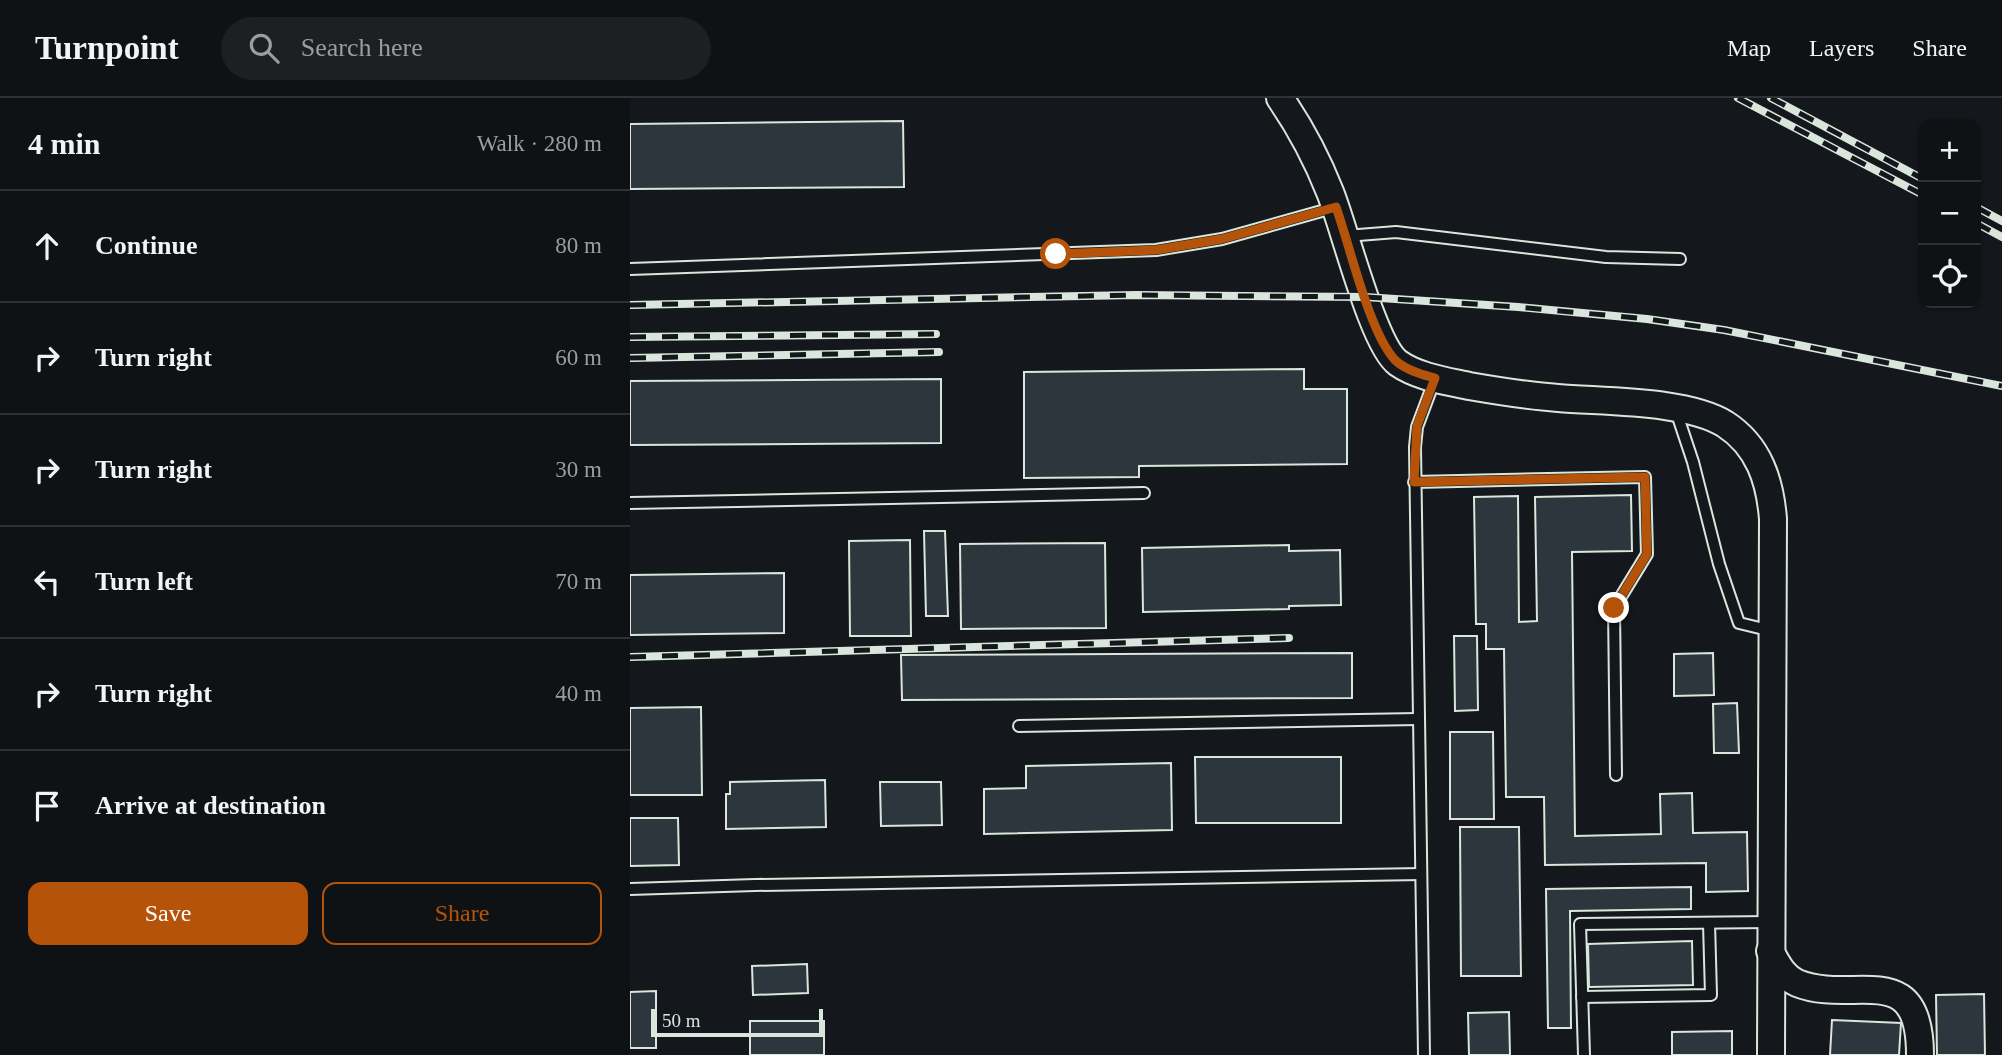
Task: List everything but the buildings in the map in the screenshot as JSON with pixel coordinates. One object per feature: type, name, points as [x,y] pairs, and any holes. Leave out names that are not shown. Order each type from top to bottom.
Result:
[{"type":"street","points":[[1280,98],[1314,155],[1336,207],[1365,297],[1385,346],[1397,362],[1435,378],[1502,392],[1675,408],[1698,414],[1725,424],[1746,443],[1762,465],[1770,491],[1773,519],[1771,1055]]},
{"type":"street","points":[[1770,951],[1783,973],[1796,983],[1871,989],[1891,993],[1903,1000],[1913,1010],[1919,1026],[1920,1055]]},
{"type":"lane","points":[[630,269],[1156,250],[1222,239],[1336,207]]},
{"type":"lane","points":[[1346,236],[1396,232],[1606,257],[1680,259]]},
{"type":"lane","points":[[1424,1055],[1414,482],[1417,426],[1435,378]]},
{"type":"lane","points":[[1675,408],[1693,462],[1719,564],[1739,623],[1772,631]]},
{"type":"lane","points":[[1414,482],[1645,477],[1647,554],[1614,608],[1615,775]]},
{"type":"lane","points":[[630,503],[1144,493]]},
{"type":"lane","points":[[1019,726],[1418,719]]},
{"type":"lane","points":[[630,889],[1421,874]]},
{"type":"lane","points":[[1584,1055],[1580,924],[1770,922]]},
{"type":"lane","points":[[1583,998],[1711,995],[1709,923]]},
{"type":"railway","points":[[1738,98],[1918,192]]},
{"type":"railway","points":[[1771,98],[1918,176]]},
{"type":"railway","points":[[1981,210],[2002,221]]},
{"type":"railway","points":[[1981,226],[2002,237]]},
{"type":"railway","points":[[630,305],[1136,295],[1365,297],[1647,319],[1724,330],[2002,386]]},
{"type":"railway","points":[[630,337],[936,334]]},
{"type":"railway","points":[[630,358],[939,352]]},
{"type":"railway","points":[[630,657],[1289,638]]},
{"type":"route","points":[[1056,254],[1156,250],[1222,239],[1336,207],[1365,297],[1385,346],[1397,362],[1435,378],[1417,426],[1414,482],[1645,477],[1647,554],[1614,608]]}]
